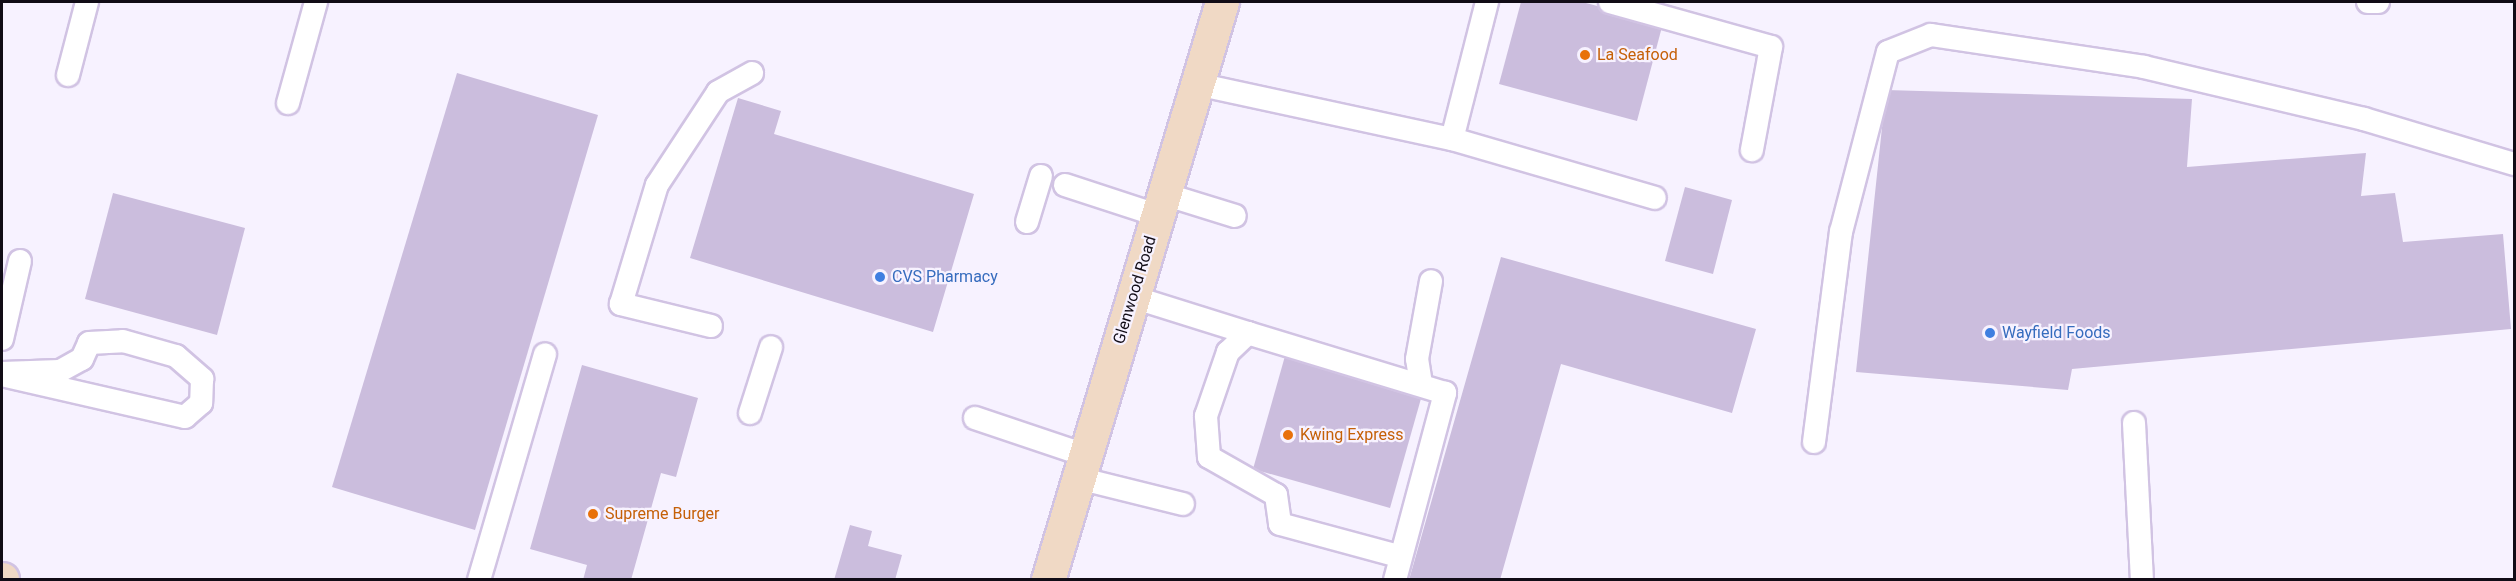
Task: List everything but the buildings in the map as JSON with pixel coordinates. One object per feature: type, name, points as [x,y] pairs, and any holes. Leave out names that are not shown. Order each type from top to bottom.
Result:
[{"type":"main road","name":"Glenwood Road","points":[[1048,579],[1222,2]]},
{"type":"lane","points":[[68,75],[87,2]]},
{"type":"lane","points":[[288,103],[316,2]]},
{"type":"lane","points":[[1452,139],[1487,2]]},
{"type":"lane","points":[[1610,2],[1771,46],[1752,150]]},
{"type":"lane","points":[[2368,2],[2378,2]]},
{"type":"lane","points":[[1814,442],[1841,232],[1888,52],[1930,34],[2144,67],[2364,119],[2514,164]]},
{"type":"lane","points":[[711,326],[621,304],[657,185],[718,92],[752,73]]},
{"type":"lane","points":[[1197,84],[1452,139],[1655,198]]},
{"type":"lane","points":[[1027,222],[1041,176]]},
{"type":"lane","points":[[1065,185],[1161,205],[1235,216]]},
{"type":"lane","points":[[2,339],[20,261]]},
{"type":"lane","points":[[1420,384],[1417,359],[1431,281]]},
{"type":"lane","points":[[1133,297],[1445,393],[1397,568],[1280,524],[1276,495],[1209,457],[1206,416],[1228,352],[1248,333]]},
{"type":"lane","points":[[123,341],[176,356],[202,379],[201,403],[184,417],[2,374],[60,371],[82,360],[89,344],[123,341]]},
{"type":"lane","points":[[750,413],[771,347]]},
{"type":"lane","points":[[479,579],[545,354]]},
{"type":"lane","points":[[975,418],[1082,467],[1183,504]]},
{"type":"lane","points":[[2134,423],[2142,579]]},
{"type":"place","name":"La Seafood","points":[[1585,55]]},
{"type":"place","name":"CVS Pharmacy","points":[[880,277]]},
{"type":"place","name":"Wayfield Foods","points":[[1990,333]]},
{"type":"place","name":"Kwing Express","points":[[1288,435]]},
{"type":"place","name":"Supreme Burger","points":[[593,514]]}]
